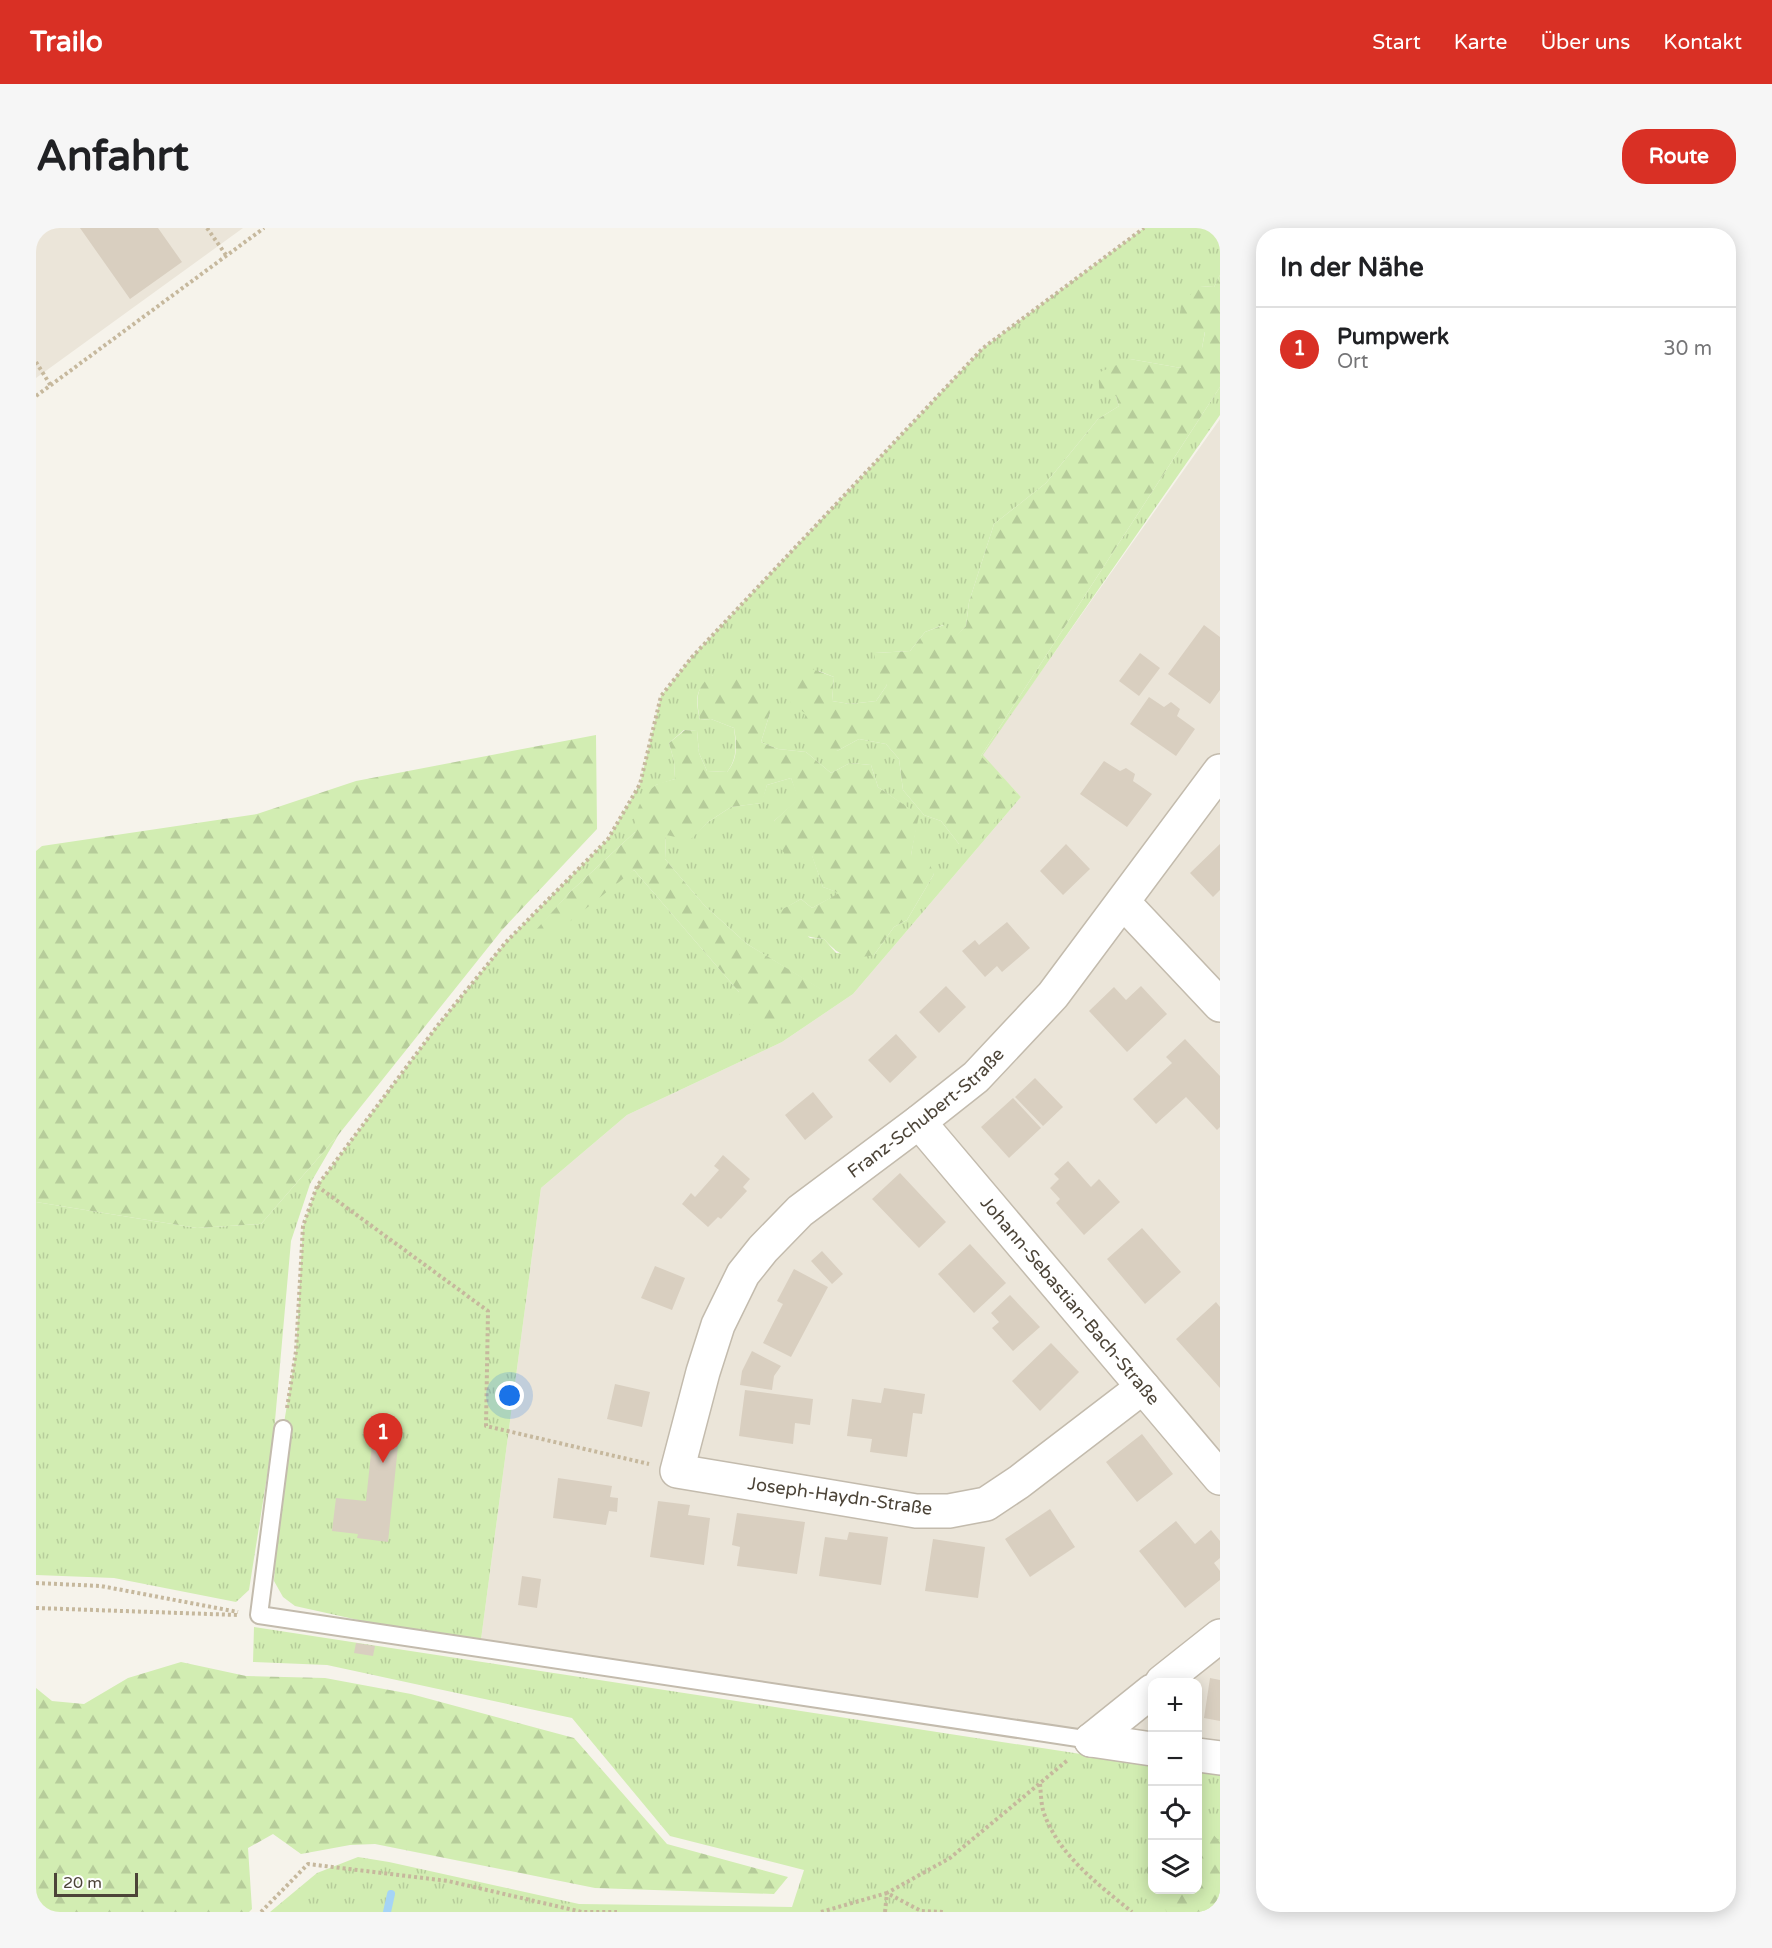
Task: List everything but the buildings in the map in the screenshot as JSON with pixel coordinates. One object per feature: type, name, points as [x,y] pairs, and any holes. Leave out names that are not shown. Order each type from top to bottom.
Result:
[{"type":"street","name":"Franz-Schubert-Straße","points":[[677,1471],[718,1325],[743,1274],[763,1249],[800,1211],[976,1077],[1053,995],[1220,771]]},
{"type":"street","points":[[1123,902],[1220,1005]]},
{"type":"street","name":"Johann-Sebastian-Bach-Straße","points":[[919,1122],[1220,1478]]},
{"type":"street","name":"Joseph-Haydn-Straße","points":[[677,1471],[916,1511],[949,1511],[986,1504],[1019,1482],[1143,1387]]},
{"type":"street","points":[[1168,1678],[1220,1636]]},
{"type":"street","points":[[1091,1740],[1148,1693]]},
{"type":"street","points":[[1091,1740],[1148,1748]]},
{"type":"street","points":[[1202,1756],[1220,1758]]},
{"type":"lane","points":[[283,1429],[259,1616],[1091,1740]]},
{"type":"path","points":[[207,228],[226,255]]},
{"type":"path","points":[[36,396],[264,228]]},
{"type":"path","points":[[283,1429],[296,1351],[303,1226],[317,1186],[409,1063],[506,942],[608,839],[640,784],[661,696],[692,657],[983,348],[1144,228]]},
{"type":"path","points":[[36,362],[51,386]]},
{"type":"path","points":[[317,1186],[488,1311],[486,1426],[677,1471]]},
{"type":"path","points":[[36,1583],[101,1586],[259,1616]]},
{"type":"path","points":[[36,1608],[259,1616]]},
{"type":"path","points":[[821,1912],[887,1893],[950,1858],[1091,1740]]},
{"type":"path","points":[[1040,1783],[1044,1815],[1057,1839],[1089,1876],[1132,1912]]},
{"type":"path","points":[[261,1912],[308,1864],[448,1881],[582,1912],[617,1912]]},
{"type":"path","points":[[885,1912],[887,1893]]},
{"type":"path","points":[[887,1893],[921,1911],[943,1912]]},
{"type":"shaded area","points":[[36,228],[243,228],[36,378]]},
{"type":"shaded area","points":[[1220,419],[1220,1748],[1202,1746],[1202,1678],[1148,1678],[1148,1738],[480,1647],[541,1188],[627,1115],[782,1042],[853,994],[1021,797],[982,755]]},
{"type":"green space","points":[[1144,228],[1220,228],[1220,275],[1214,287],[1200,286],[1205,331],[1202,348],[1181,368],[1130,359],[1116,396],[1119,406],[1098,419],[1046,483],[994,524],[969,602],[966,626],[954,639],[943,625],[925,632],[910,651],[875,653],[887,685],[876,701],[850,704],[832,701],[834,677],[819,671],[806,714],[837,751],[859,739],[886,744],[899,759],[903,790],[924,815],[941,821],[959,844],[981,756],[1220,387],[1220,415],[983,755],[1021,797],[853,994],[782,1042],[627,1115],[541,1188],[480,1647],[295,1606],[283,1597],[274,1581],[283,1429],[296,1351],[303,1226],[317,1186],[438,1025],[506,942],[608,839],[640,784],[661,696],[692,657],[983,348]],"holes":[[[712,675],[770,713],[761,742],[778,749],[806,752],[831,773],[850,763],[871,765],[878,787],[918,815],[911,855],[934,874],[907,920],[894,927],[874,955],[836,953],[824,939],[810,938],[780,911],[801,899],[812,908],[840,893],[823,887],[812,855],[774,821],[799,799],[791,778],[767,785],[761,803],[731,807],[708,822],[690,839],[666,834],[665,859],[704,905],[747,944],[820,989],[739,1014],[739,992],[634,870],[536,931],[569,893],[635,832],[635,826],[656,785],[675,779],[674,761],[669,743],[684,730],[697,731],[699,753],[707,771],[727,772],[731,767],[736,745],[734,728],[711,719],[700,720],[697,706],[699,690]]]},
{"type":"green space","points":[[1220,275],[1220,387],[981,756],[1018,796],[978,841],[959,844],[941,821],[924,815],[903,790],[899,759],[886,744],[859,739],[837,751],[815,745],[800,730],[806,714],[791,703],[786,679],[804,666],[834,677],[832,701],[850,704],[876,701],[887,685],[874,671],[875,653],[910,651],[925,632],[944,625],[954,638],[966,626],[969,602],[994,524],[1046,483],[1098,419],[1119,406],[1116,396],[1100,397],[1098,373],[1130,359],[1181,368],[1182,352],[1202,348],[1205,332],[1179,330],[1181,303],[1200,286],[1214,287]]},
{"type":"green space","points":[[711,675],[742,679],[766,693],[770,713],[761,742],[778,749],[806,752],[831,773],[850,763],[871,765],[878,787],[919,815],[911,855],[926,856],[934,874],[907,920],[894,927],[874,955],[852,957],[835,950],[824,939],[797,931],[779,911],[801,899],[812,908],[839,893],[823,887],[812,856],[792,862],[779,847],[774,821],[798,799],[791,778],[767,785],[762,803],[731,807],[708,822],[690,840],[666,835],[665,859],[704,905],[747,944],[821,989],[797,1012],[757,1027],[739,1014],[739,992],[634,870],[548,939],[535,931],[569,893],[635,832],[637,812],[646,794],[656,785],[675,779],[674,761],[669,743],[685,730],[697,731],[699,753],[707,771],[727,772],[731,767],[736,751],[734,728],[711,719],[700,720],[699,690]]},
{"type":"green space","points":[[596,735],[597,829],[502,930],[339,1134],[261,1224],[197,1228],[36,1202],[36,851],[42,846],[257,814],[356,781]]},
{"type":"green space","points":[[339,1134],[310,1184],[291,1241],[274,1432],[249,1590],[236,1602],[114,1578],[36,1575],[36,1202],[197,1228],[261,1224]]},
{"type":"green space","points":[[254,1627],[1148,1764],[1148,1894],[1202,1894],[1202,1773],[1220,1775],[1220,1912],[270,1912],[317,1873],[358,1857],[579,1904],[792,1907],[804,1870],[670,1836],[572,1718],[327,1665],[253,1662]]},
{"type":"green space","points":[[181,1662],[246,1676],[325,1678],[411,1694],[574,1738],[667,1844],[788,1877],[774,1894],[595,1888],[375,1844],[350,1845],[301,1854],[273,1834],[248,1848],[252,1909],[249,1912],[36,1912],[36,1688],[52,1701],[84,1704],[128,1678]]},
{"type":"green space","points":[[1202,1831],[1211,1832],[1220,1842],[1220,1912],[1167,1912],[1154,1894],[1202,1894]]},
{"type":"waterway","points":[[387,1912],[391,1894]]},
{"type":"place","name":"Pumpwerk","points":[[383,1463]]}]
